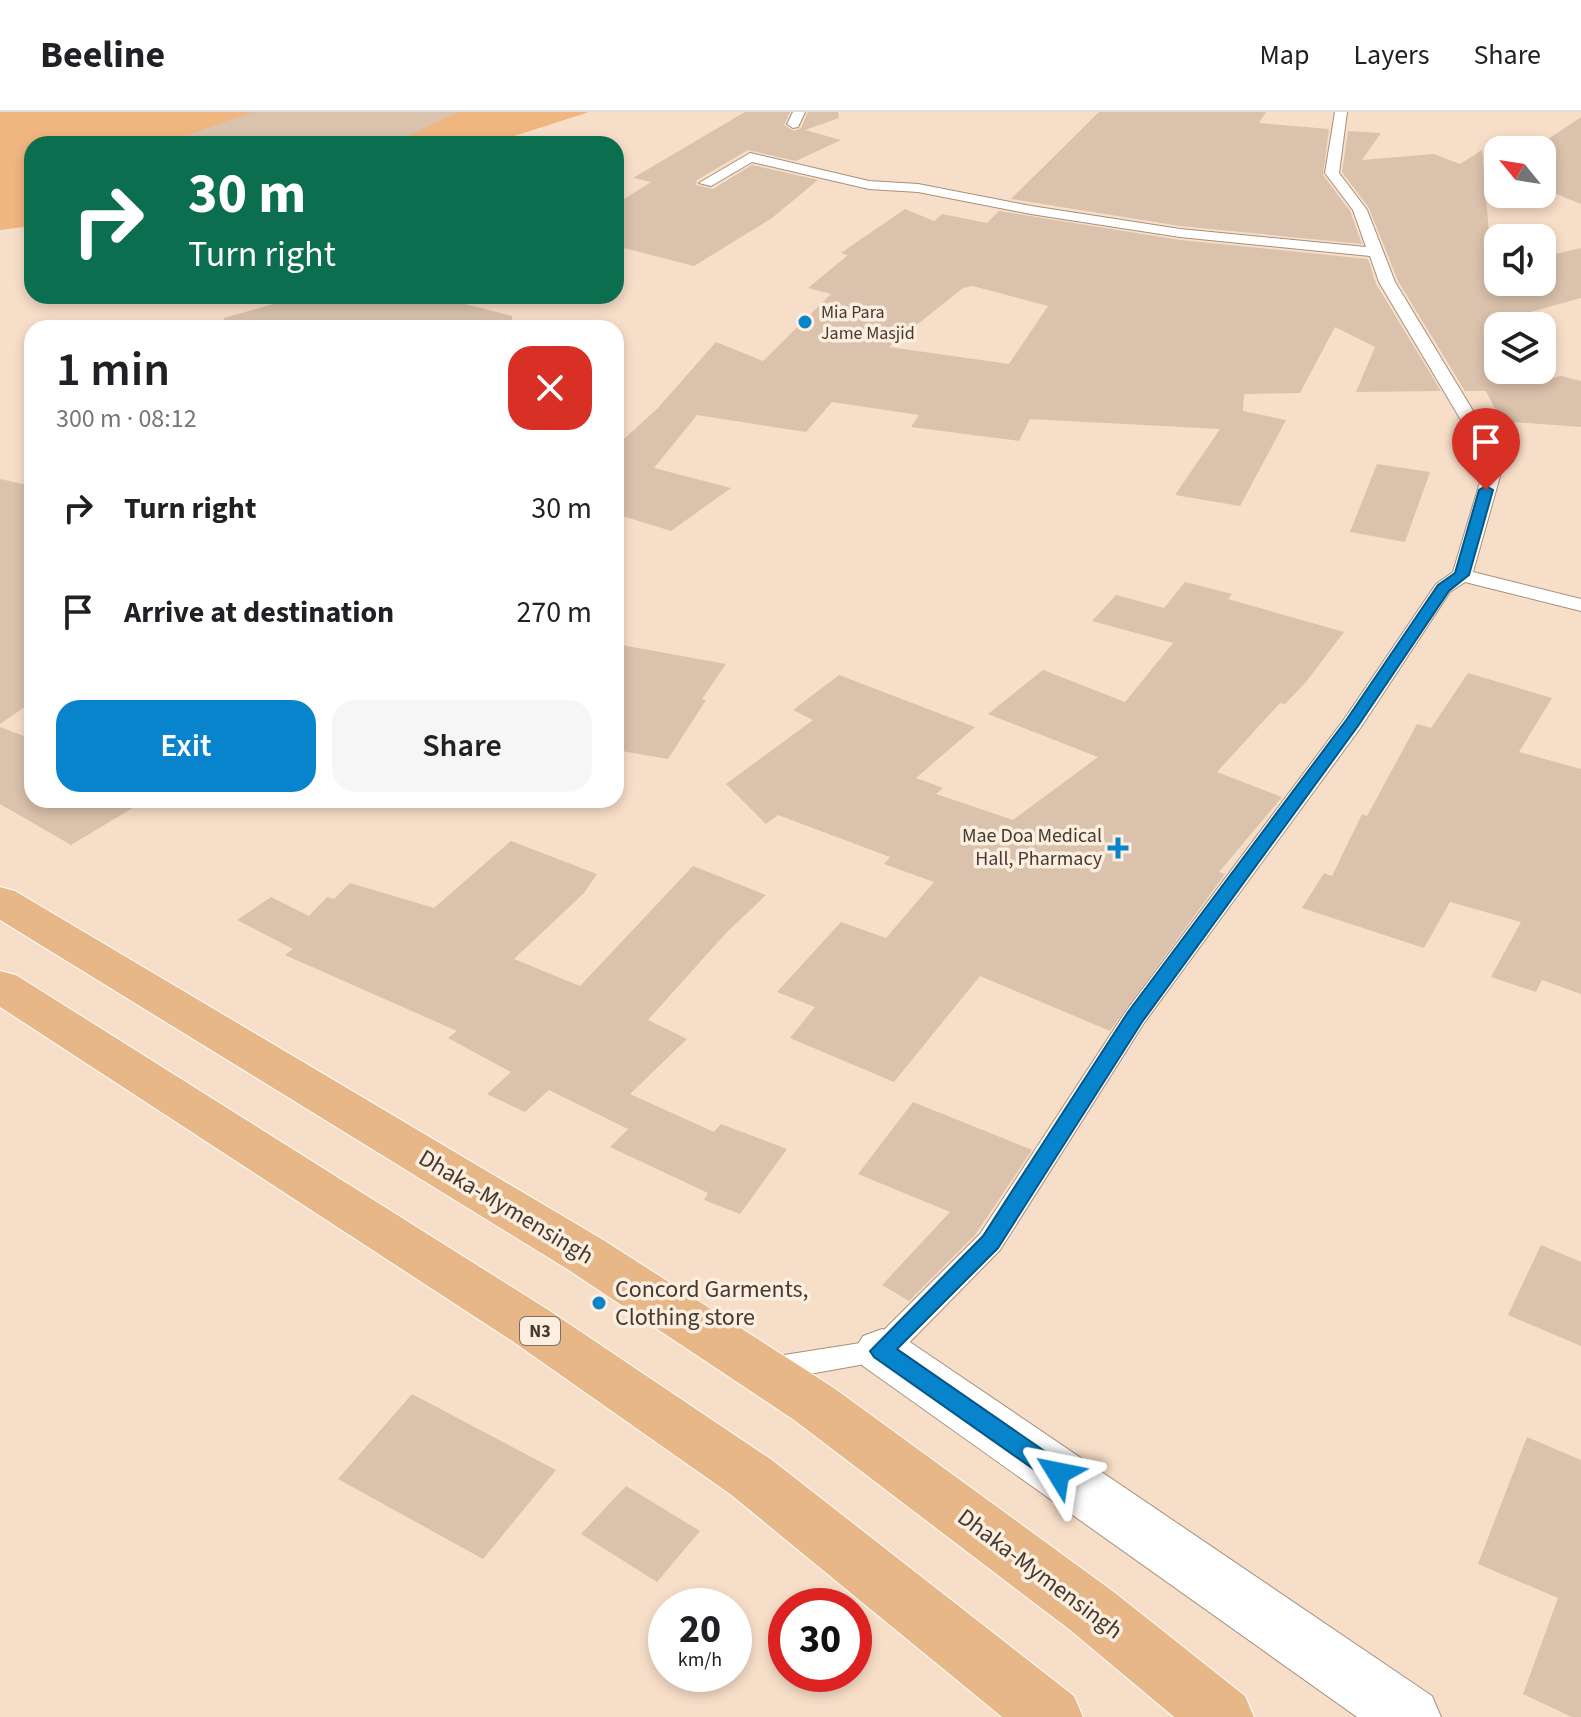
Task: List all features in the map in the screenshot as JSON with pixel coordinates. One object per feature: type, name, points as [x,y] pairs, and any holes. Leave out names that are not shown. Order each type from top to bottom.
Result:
[{"type":"highway","name":"Dhaka-Mymensingh","points":[[0,901],[586,1255],[814,1404],[1092,1611],[1222,1717]]},
{"type":"highway","name":"N3","points":[[0,986],[531,1326],[751,1477],[1051,1717]]},
{"type":"street","points":[[882,1351],[1409,1717]]},
{"type":"lane","points":[[763,1371],[882,1351],[990,1242],[1135,1017],[1353,722],[1443,588],[1462,575],[1495,462],[1387,282],[1360,210],[1332,173],[1341,112]]},
{"type":"lane","points":[[706,183],[750,157],[869,185],[918,188],[1165,231],[1376,252]]},
{"type":"lane","points":[[1462,575],[1581,605]]},
{"type":"shaded area","points":[[0,112],[589,112],[514,136],[24,136],[24,227],[0,230]]},
{"type":"building","points":[[253,112],[459,112],[408,136],[185,136]]},
{"type":"building","points":[[745,112],[790,112],[784,125],[794,131],[801,128],[808,112],[838,112],[839,118],[805,130],[841,140],[796,161],[748,150],[697,180],[696,185],[713,189],[752,165],[818,180],[772,218],[694,266],[624,248],[624,199],[651,182],[633,178]]},
{"type":"building","points":[[1099,112],[1266,112],[1259,123],[1329,129],[1323,175],[1350,211],[1362,244],[1180,226],[1011,199]]},
{"type":"building","points":[[1581,117],[1581,204],[1556,194],[1556,136],[1553,136]]},
{"type":"building","points":[[1348,131],[1381,133],[1362,160],[1434,154],[1460,164],[1482,150],[1484,208],[1487,208],[1488,224],[1484,224],[1484,296],[1556,296],[1556,254],[1581,248],[1581,298],[1530,312],[1484,312],[1484,384],[1556,384],[1556,377],[1561,376],[1581,381],[1581,427],[1501,421],[1486,391],[1465,391],[1398,281],[1369,208],[1342,172]]},
{"type":"building","points":[[905,209],[934,221],[942,214],[987,223],[999,211],[1180,240],[1368,259],[1376,284],[1441,391],[1356,392],[1375,347],[1335,327],[1300,393],[1244,394],[1243,411],[1286,420],[1240,506],[1175,495],[1220,429],[1030,419],[1019,441],[911,427],[919,415],[832,402],[806,432],[697,415],[654,468],[731,488],[671,531],[624,516],[624,439],[657,409],[716,342],[763,361],[831,294],[808,288],[848,255],[841,253]],"holes":[[[973,286],[1048,306],[1009,364],[889,347],[963,288]]]},
{"type":"building","points":[[274,304],[465,304],[512,316],[512,320],[224,318]]},
{"type":"building","points":[[1377,464],[1430,472],[1405,542],[1350,532]]},
{"type":"building","points":[[0,479],[24,484],[24,708],[0,724]]},
{"type":"building","points":[[1185,582],[1232,594],[1228,599],[1344,632],[1306,682],[1285,704],[1280,703],[1217,772],[1282,797],[1219,872],[1225,874],[1110,1031],[980,976],[894,1082],[790,1038],[815,1007],[777,992],[841,922],[886,938],[934,882],[884,864],[890,857],[778,815],[766,824],[726,784],[813,720],[793,710],[839,675],[975,727],[916,778],[943,788],[936,794],[1013,820],[1098,757],[988,714],[1043,670],[1125,702],[1173,643],[1092,621],[1116,595],[1164,608]]},
{"type":"building","points":[[624,645],[726,664],[668,759],[624,751]]},
{"type":"building","points":[[1468,673],[1552,698],[1519,752],[1581,769],[1581,994],[1542,980],[1536,992],[1491,977],[1521,922],[1450,902],[1424,948],[1302,908],[1324,873],[1332,876],[1362,814],[1367,816],[1417,724],[1431,728]]},
{"type":"building","points":[[0,727],[24,736],[24,808],[133,808],[71,845],[0,804]]},
{"type":"building","points":[[511,841],[597,874],[584,893],[514,959],[580,986],[693,866],[766,895],[726,933],[648,1020],[687,1039],[630,1094],[714,1132],[721,1124],[787,1149],[740,1214],[704,1200],[708,1193],[610,1147],[628,1129],[549,1090],[525,1112],[487,1094],[511,1072],[448,1038],[457,1031],[285,955],[293,949],[237,920],[271,897],[309,916],[327,897],[334,899],[350,883],[434,908]]},
{"type":"building","points":[[913,1102],[1032,1150],[975,1235],[909,1301],[882,1285],[950,1212],[858,1174]]},
{"type":"building","points":[[1541,1245],[1581,1262],[1581,1346],[1508,1315]]},
{"type":"building","points":[[412,1394],[556,1470],[483,1559],[338,1479]]},
{"type":"building","points":[[1527,1437],[1581,1460],[1581,1717],[1572,1717],[1523,1694],[1558,1598],[1478,1564]]},
{"type":"building","points":[[626,1486],[700,1531],[657,1582],[581,1534]]},
{"type":"place","name":"Mia Para Jame Masjid","points":[[805,322]]},
{"type":"place","name":"Mae Doa Medical Hall, Pharmacy","points":[[1118,848]]},
{"type":"place","name":"Concord Garments, Clothing store","points":[[599,1303]]},
{"type":"route","points":[[1058,1473],[882,1351],[990,1242],[1135,1017],[1353,722],[1443,588],[1462,575],[1486,490]]}]
